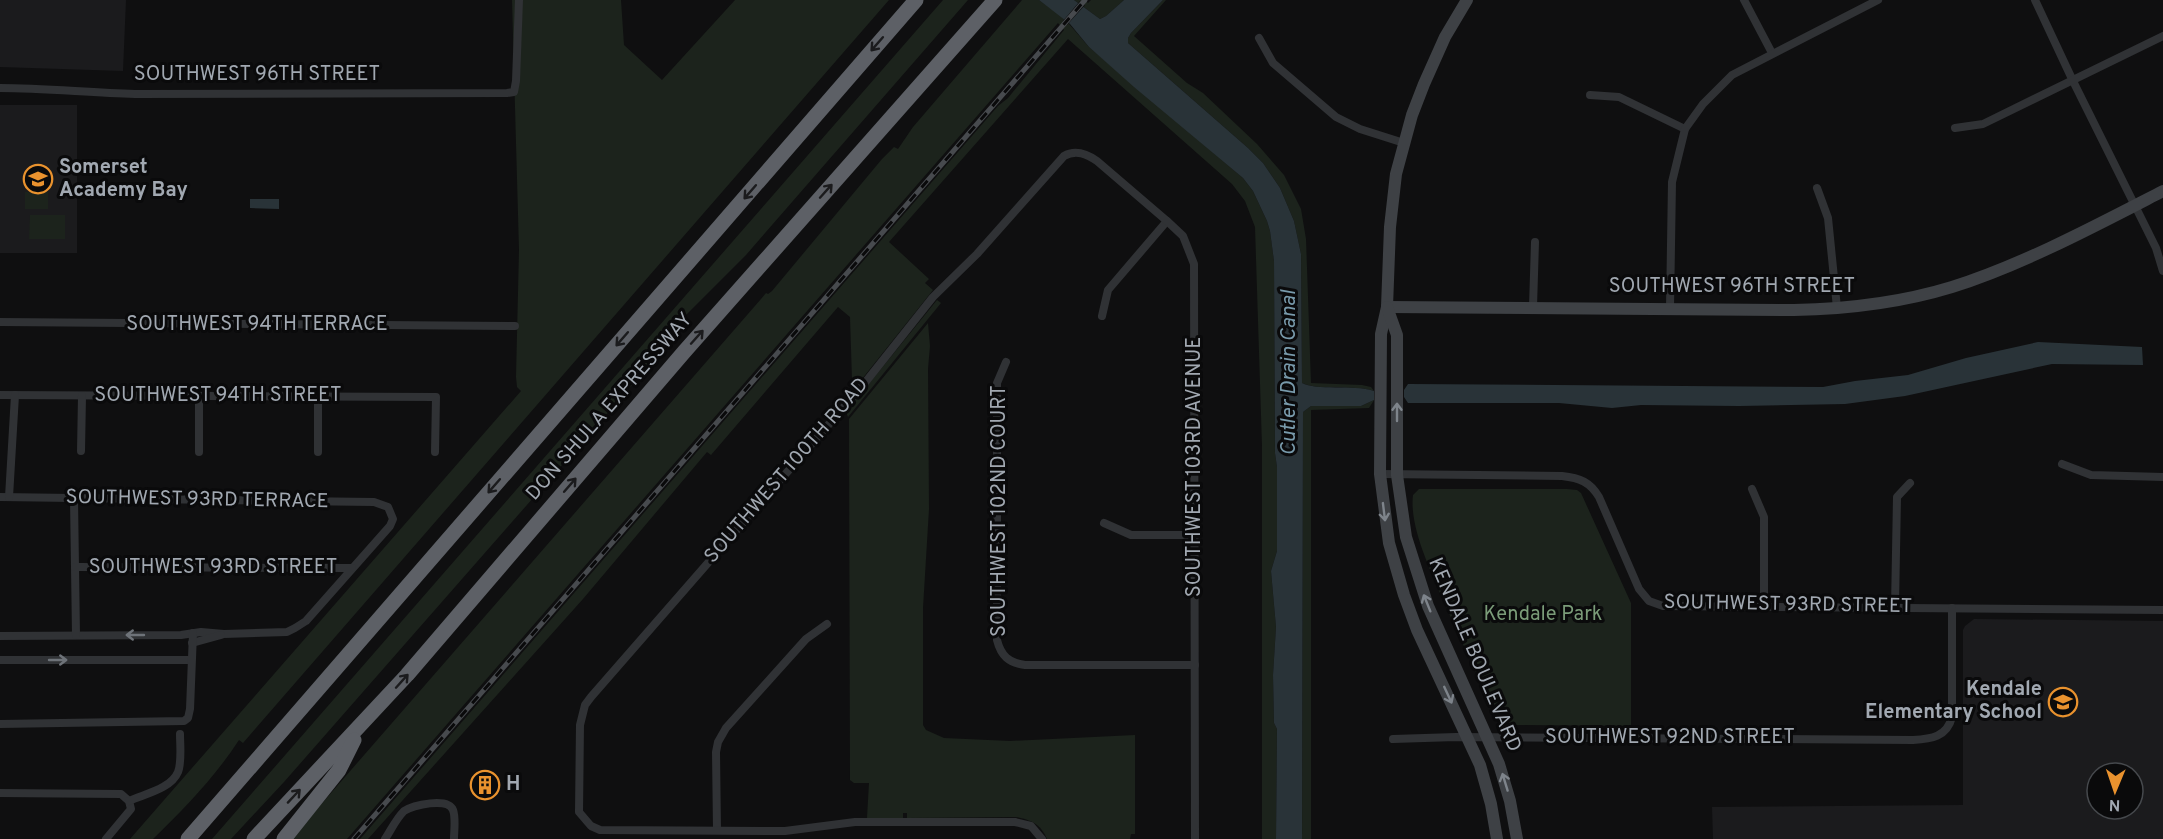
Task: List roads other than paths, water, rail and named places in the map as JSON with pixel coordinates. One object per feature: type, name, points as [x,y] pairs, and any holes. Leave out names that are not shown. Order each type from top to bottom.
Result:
[{"type":"highway","name":"DON SHULA EXPRESSWAY","points":[[188,839],[916,0]]},
{"type":"highway","name":"DON SHULA EXPRESSWAY","points":[[254,839],[363,724],[684,352],[995,0]]},
{"type":"highway","points":[[284,839],[339,770],[363,724]]},
{"type":"street","name":"SOUTHWEST 96TH STREET","points":[[0,88],[135,94],[484,95],[514,92],[519,0]]},
{"type":"street","name":"KENDALE BOULEVARD","points":[[1467,0],[1428,73],[1404,142],[1396,174],[1387,307],[1381,334],[1380,474],[1389,543],[1404,595],[1417,630],[1467,737],[1486,784],[1497,839]]},
{"type":"street","points":[[1744,0],[1772,53]]},
{"type":"street","points":[[1670,308],[1672,182],[1685,129],[1703,104],[1732,75],[1878,0]]},
{"type":"street","points":[[2036,0],[2073,81],[2136,205],[2156,248],[2163,271]]},
{"type":"street","points":[[1955,128],[1983,124],[2163,36]]},
{"type":"street","points":[[1258,39],[1273,63],[1336,117],[1360,129],[1404,142]]},
{"type":"street","points":[[1590,95],[1619,98],[1685,129]]},
{"type":"street","name":"SOUTHWEST 103RD AVENUE","points":[[1074,153],[1087,155],[1097,162],[1183,236],[1194,267],[1195,839]]},
{"type":"street","name":"SOUTHWEST 100TH ROAD","points":[[717,830],[605,831],[595,829],[587,823],[578,808],[579,732],[583,711],[591,697],[864,384],[933,297],[977,254],[1064,156],[1074,153]]},
{"type":"street","points":[[1817,188],[1828,218],[1837,308]]},
{"type":"street","name":"SOUTHWEST 96TH STREET","points":[[1387,307],[1837,308],[1907,298],[1972,281],[2022,260],[2163,191]]},
{"type":"street","points":[[1102,316],[1108,290],[1167,221]]},
{"type":"street","points":[[1533,307],[1535,242]]},
{"type":"street","name":"KENDALE BOULEVARD","points":[[1387,307],[1397,334],[1396,475],[1406,537],[1420,584],[1499,764],[1510,801],[1517,839]]},
{"type":"street","name":"SOUTHWEST 94TH TERRACE","points":[[0,322],[514,326]]},
{"type":"street","name":"SOUTHWEST 102ND COURT","points":[[1006,362],[997,383],[997,640],[1006,659],[1025,665],[1195,665]]},
{"type":"street","name":"SOUTHWEST 94TH STREET","points":[[0,395],[436,397],[435,452]]},
{"type":"street","points":[[5,497],[15,396]]},
{"type":"street","points":[[81,451],[82,396]]},
{"type":"street","points":[[318,396],[318,452]]},
{"type":"street","points":[[199,452],[200,397]]},
{"type":"street","points":[[2062,464],[2091,476],[2163,477]]},
{"type":"street","name":"SOUTHWEST 93RD STREET","points":[[1380,474],[1563,476],[1586,482],[1596,492],[1636,585],[1649,601],[1668,607],[2163,610]]},
{"type":"street","points":[[1895,607],[1897,497],[1910,483]]},
{"type":"street","points":[[1752,489],[1764,517],[1764,607]]},
{"type":"street","name":"SOUTHWEST 93RD TERRACE","points":[[5,497],[374,502],[386,506],[391,511],[393,519],[390,526],[352,568]]},
{"type":"street","points":[[74,499],[76,635]]},
{"type":"street","points":[[1104,523],[1131,535],[1195,536]]},
{"type":"street","name":"SOUTHWEST 93RD STREET","points":[[75,567],[352,568]]},
{"type":"street","points":[[0,636],[284,632],[306,621],[352,568]]},
{"type":"street","name":"SOUTHWEST 92ND STREET","points":[[1393,740],[1411,737],[1913,740],[1933,738],[1945,730],[1952,717],[1952,608]]},
{"type":"street","points":[[827,624],[806,639],[722,734],[716,752],[717,830],[785,831],[855,822],[1016,822],[1031,826],[1042,839]]},
{"type":"street","points":[[0,724],[184,721],[188,718],[190,709],[193,633]]},
{"type":"street","points":[[192,644],[224,634]]},
{"type":"street","points":[[0,660],[191,660]]},
{"type":"street","points":[[129,801],[165,785],[175,777],[179,766],[180,734]]},
{"type":"street","points":[[0,793],[118,794],[124,796],[129,801],[129,812],[105,839]]},
{"type":"street","points":[[385,839],[394,824],[410,808],[441,802],[449,805],[453,813],[454,839]]},
{"type":"water","name":"Cutler Drain Canal","points":[[1039,0],[1074,0],[1100,19],[1124,0],[1163,0],[1131,33],[1128,43],[1263,163],[1280,188],[1294,221],[1301,254],[1302,383],[1316,387],[1374,391],[1374,400],[1361,406],[1311,406],[1303,412],[1302,839],[1276,839],[1277,729],[1274,723],[1273,675],[1276,627],[1271,571],[1277,551],[1274,261],[1267,221],[1253,191],[1243,178],[1134,87],[1089,47],[1070,24]]},
{"type":"water","points":[[250,199],[279,199],[279,209],[250,208]]},
{"type":"water","points":[[2038,342],[2142,347],[2143,365],[2052,364],[1905,396],[1845,404],[1641,405],[1612,408],[1559,403],[1408,403],[1404,397],[1404,390],[1408,384],[1823,387],[1908,375],[1966,358]]},
{"type":"railway","points":[[354,839],[1085,0]]},
{"type":"place","name":"Somerset Academy Bay","points":[[38,179]]},
{"type":"place","name":"Kendale Elementary School","points":[[2063,702]]},
{"type":"place","name":"H","points":[[485,785]]},
{"type":"park label","name":"Kendale Park","points":[[1543,615]]}]
